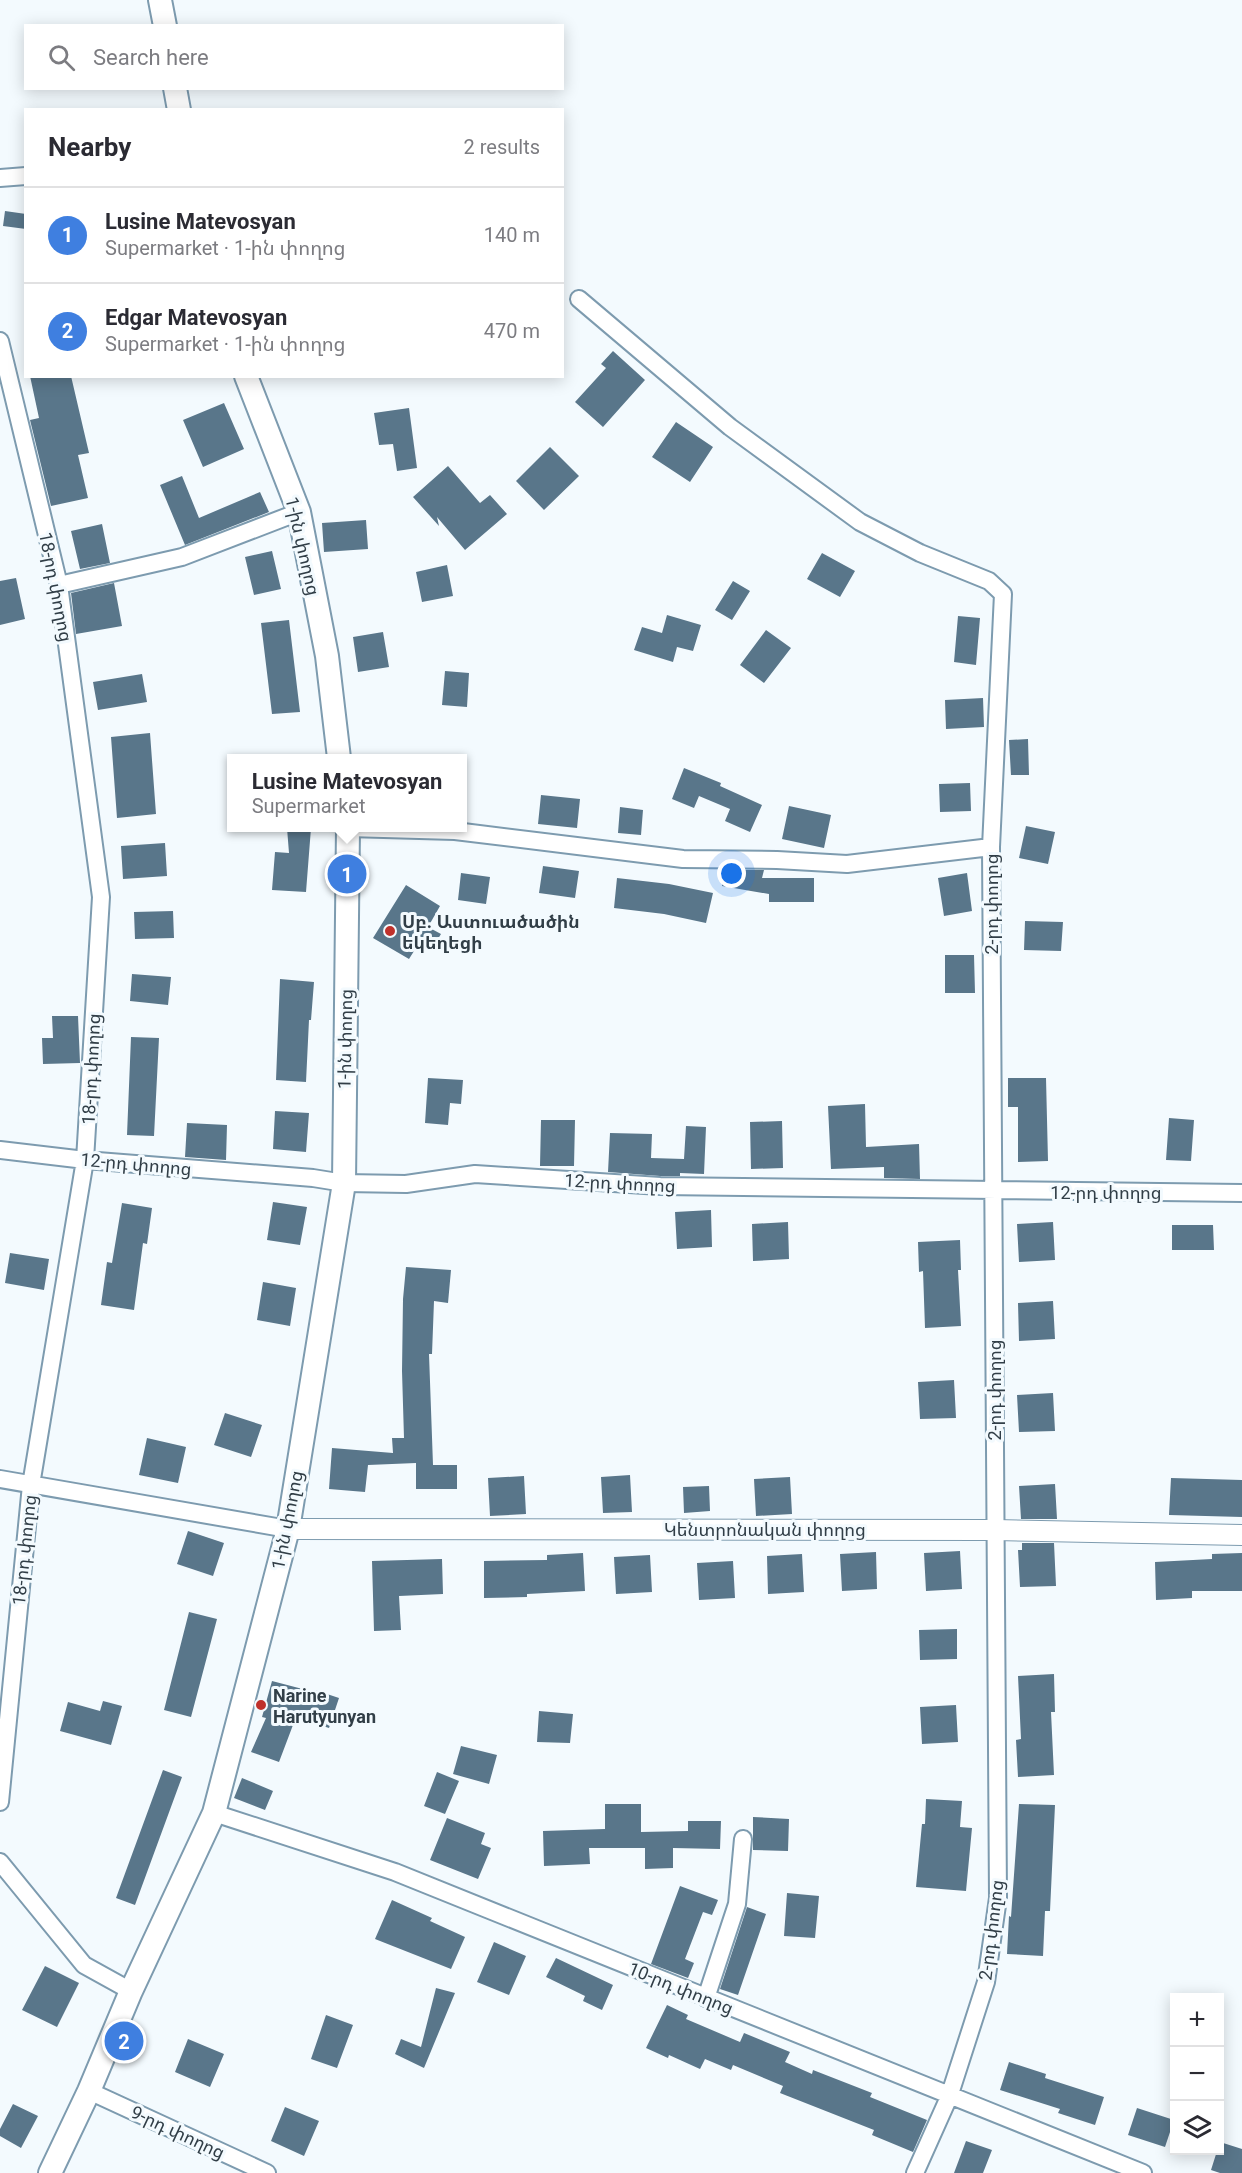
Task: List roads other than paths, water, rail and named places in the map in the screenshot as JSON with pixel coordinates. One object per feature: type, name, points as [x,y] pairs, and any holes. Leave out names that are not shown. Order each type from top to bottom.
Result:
[{"type":"main road","points":[[160,0],[165,24]]},
{"type":"main road","points":[[175,90],[179,108]]},
{"type":"main road","name":"1-ին փողոց","points":[[247,378],[299,512],[327,656],[338,754]]},
{"type":"main road","name":"1-ին փողոց","points":[[50,2173],[89,2091],[131,1991],[214,1814],[288,1529],[344,1183],[348,832]]},
{"type":"street","points":[[0,178],[24,176]]},
{"type":"street","name":"2-րդ փողոց","points":[[579,299],[730,426],[860,522],[920,553],[989,581],[1003,594],[991,847],[998,1898],[986,1982],[949,2097],[915,2173]]},
{"type":"street","name":"18-րդ փողոց","points":[[0,341],[59,585],[101,897],[85,1160],[30,1485],[0,1802]]},
{"type":"street","points":[[59,585],[182,557],[299,512]]},
{"type":"street","points":[[463,832],[683,859],[777,860],[847,864],[991,847]]},
{"type":"street","name":"12-րդ փողոց","points":[[0,1150],[85,1160],[313,1178],[344,1183],[406,1184],[476,1174],[660,1186],[1242,1193]]},
{"type":"street","points":[[0,1479],[288,1529]]},
{"type":"street","name":"Կենտրոնական փողոց","points":[[288,1529],[995,1530],[1242,1535]]},
{"type":"street","name":"10-րդ փողոց","points":[[214,1814],[395,1872],[949,2097],[1143,2173]]},
{"type":"street","points":[[706,1998],[737,1904],[743,1839]]},
{"type":"street","points":[[0,1862],[84,1965],[131,1991]]},
{"type":"street","name":"9-րդ փողոց","points":[[89,2091],[267,2173]]},
{"type":"place","name":"Lusine Matevosyan","points":[[347,874]]},
{"type":"place","name":"Սբ. Աստուածածին եկեղեցի","points":[[390,931]]},
{"type":"place","name":"Narine Harutyunyan","points":[[261,1705]]},
{"type":"place","name":"Edgar Matevosyan","points":[[124,2041]]}]
